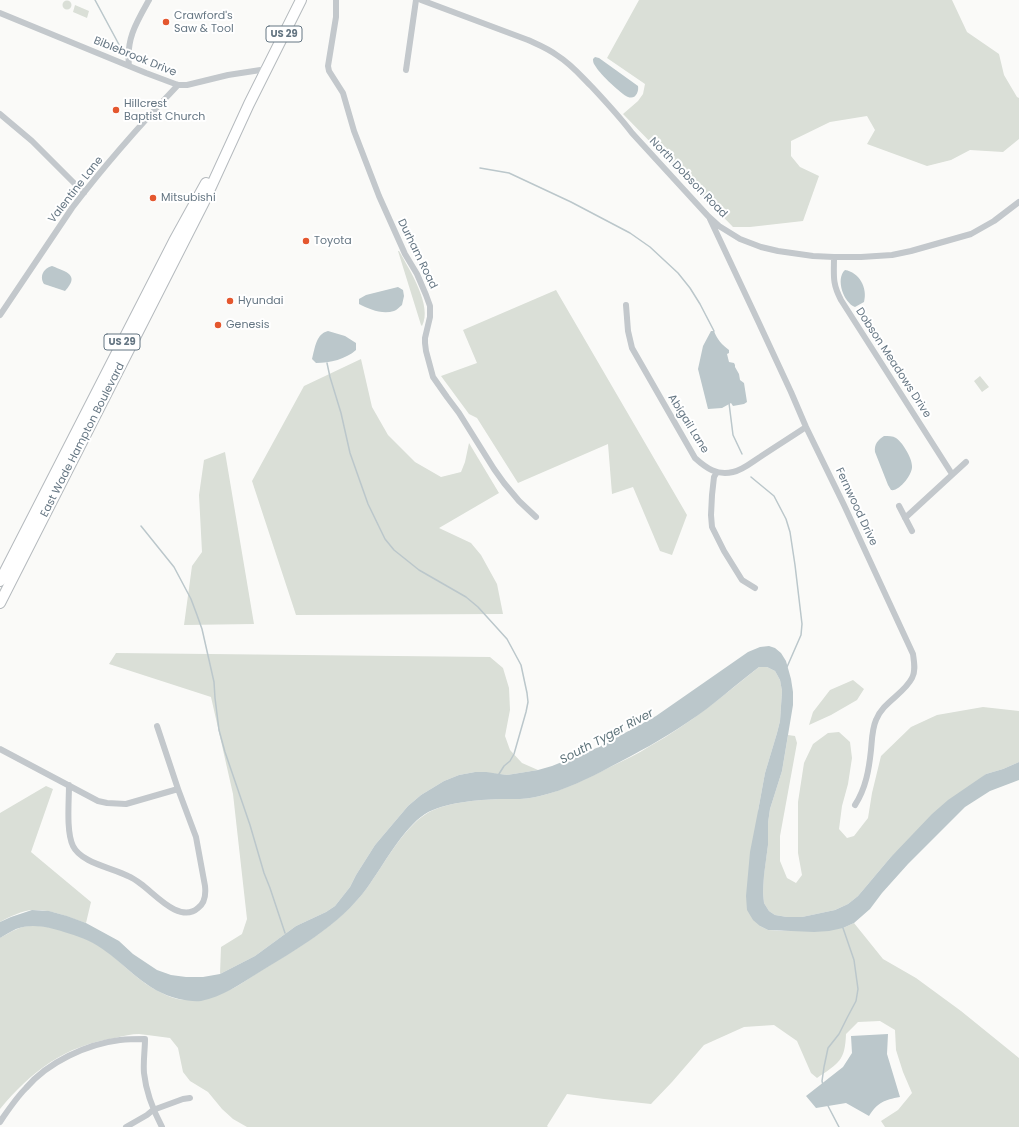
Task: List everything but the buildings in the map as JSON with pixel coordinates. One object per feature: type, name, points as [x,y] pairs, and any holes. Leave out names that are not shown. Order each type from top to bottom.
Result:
[{"type":"main road","name":"East Wade Hampton Boulevard","points":[[0,581],[103,389],[178,243],[204,202],[267,68],[302,0]]},
{"type":"main road","name":"East Wade Hampton Boulevard","points":[[0,603],[103,389]]},
{"type":"street","points":[[129,66],[128,56],[131,34],[149,0]]},
{"type":"street","name":"Durham Road","points":[[336,0],[336,17],[328,66],[329,71],[343,93],[354,131],[382,203],[405,254],[417,274],[430,306],[430,317],[425,343],[435,381],[459,413],[494,469],[512,492],[536,517]]},
{"type":"street","points":[[406,70],[416,0]]},
{"type":"street","name":"North Dobson Road","points":[[421,0],[528,40],[543,47],[562,59],[580,74],[621,119],[632,134],[708,216],[731,235],[761,247],[801,255],[834,257],[892,255],[961,237],[979,230],[994,222],[1019,202]]},
{"type":"street","name":"Biblebrook Drive","points":[[0,13],[178,85],[187,85],[228,75],[267,68]]},
{"type":"street","name":"Valentine Lane","points":[[0,315],[72,208],[160,104],[178,85]]},
{"type":"street","points":[[0,114],[32,141],[84,193]]},
{"type":"street","name":"Fernwood Drive","points":[[708,216],[910,647],[914,662],[913,678],[882,710],[876,720],[873,730],[865,784],[855,805]]},
{"type":"street","name":"Dobson Meadows Drive","points":[[834,257],[833,280],[835,290],[952,474]]},
{"type":"street","name":"Abigail Lane","points":[[626,305],[628,331],[632,348],[638,360],[695,458],[703,466],[717,472]]},
{"type":"street","points":[[755,588],[742,580],[724,551],[712,527],[711,515],[714,476],[717,472],[734,472],[740,469],[806,427]]},
{"type":"street","points":[[905,518],[966,462]]},
{"type":"street","points":[[899,506],[912,531]]},
{"type":"street","points":[[69,785],[70,832],[73,846],[77,852],[83,857],[133,878],[178,911],[188,913],[199,908],[203,904],[206,892],[196,837],[157,726]]},
{"type":"street","points":[[0,749],[98,800],[107,803],[126,804],[178,789]]},
{"type":"street","points":[[0,1122],[15,1100],[27,1086],[46,1069],[73,1053],[95,1045],[120,1040],[145,1038],[144,1072],[147,1088],[153,1110],[162,1127]]},
{"type":"street","points":[[126,1127],[153,1110],[183,1099],[190,1098]]},
{"type":"shaded area","points":[[67,0],[72,5],[67,10],[62,5]]},
{"type":"shaded area","points":[[639,0],[952,0],[967,32],[999,54],[1004,75],[1019,98],[1019,139],[1003,152],[970,150],[951,160],[927,166],[867,144],[875,130],[867,116],[830,122],[791,141],[791,156],[800,167],[819,176],[803,221],[750,227],[733,227],[623,114],[638,101],[643,94],[645,84],[607,58]]},
{"type":"shaded area","points":[[75,5],[89,11],[87,18],[73,12]]},
{"type":"shaded area","points":[[595,57],[599,58],[638,86],[635,96],[631,98],[628,97],[606,79],[594,63],[593,59]]},
{"type":"shaded area","points":[[398,251],[414,277],[422,298],[425,318],[422,326],[421,325]]},
{"type":"shaded area","points":[[52,266],[67,272],[70,275],[71,281],[65,291],[44,284],[42,275],[45,270]]},
{"type":"shaded area","points":[[845,270],[850,271],[858,277],[865,291],[864,302],[855,307],[847,301],[842,290],[841,279]]},
{"type":"shaded area","points":[[398,287],[403,290],[404,296],[402,305],[395,311],[380,312],[359,304],[359,299],[366,295]]},
{"type":"shaded area","points":[[556,290],[687,515],[672,555],[660,551],[633,487],[612,494],[608,444],[518,483],[477,418],[469,414],[441,376],[477,363],[463,330]]},
{"type":"shaded area","points":[[328,331],[345,336],[356,343],[356,350],[348,356],[338,360],[316,363],[312,359],[318,338]]},
{"type":"shaded area","points":[[711,331],[714,331],[720,342],[729,350],[729,353],[727,354],[729,362],[734,363],[740,380],[744,383],[747,402],[744,404],[733,406],[731,403],[722,408],[708,409],[698,369],[703,346]]},
{"type":"shaded area","points":[[361,359],[372,407],[388,435],[415,462],[441,477],[461,472],[469,443],[499,493],[439,528],[471,543],[481,555],[497,584],[503,614],[296,615],[252,481],[304,386]]},
{"type":"shaded area","points":[[980,376],[989,387],[982,392],[974,381]]},
{"type":"shaded area","points":[[884,436],[893,437],[899,440],[907,451],[912,463],[912,469],[908,478],[894,490],[891,490],[888,485],[875,452],[877,442]]},
{"type":"shaded area","points":[[225,452],[254,624],[184,625],[192,566],[202,552],[199,495],[204,460]]},
{"type":"shaded area","points":[[769,646],[775,648],[781,653],[786,661],[793,692],[793,705],[782,771],[770,809],[768,823],[768,845],[763,892],[764,903],[769,911],[775,915],[802,917],[835,910],[848,904],[858,896],[890,858],[932,814],[948,800],[986,774],[1019,762],[1019,780],[990,791],[965,807],[908,864],[870,909],[854,923],[843,928],[814,932],[768,930],[753,920],[747,910],[746,896],[750,852],[765,773],[780,721],[782,691],[780,680],[775,671],[767,667],[759,667],[697,716],[679,728],[576,784],[549,794],[535,797],[461,802],[433,810],[425,814],[409,828],[367,888],[344,914],[302,946],[238,986],[209,999],[196,1001],[179,999],[156,990],[146,984],[97,945],[83,938],[58,930],[40,926],[28,926],[16,929],[0,938],[0,922],[32,910],[49,911],[86,923],[119,941],[133,954],[157,970],[171,975],[186,977],[203,977],[220,974],[255,956],[296,926],[326,912],[335,906],[350,887],[375,845],[408,806],[421,795],[444,781],[459,775],[475,772],[507,775],[538,770],[599,747],[656,716],[748,652],[760,647]]},
{"type":"shaded area","points":[[116,653],[490,657],[503,668],[509,688],[510,710],[505,736],[510,750],[522,763],[538,770],[507,775],[475,772],[459,775],[444,781],[421,795],[408,806],[375,845],[350,887],[335,906],[326,912],[296,926],[255,956],[220,974],[221,947],[242,934],[247,919],[233,794],[211,697],[109,664]]},
{"type":"shaded area","points":[[759,667],[767,667],[775,671],[780,680],[782,691],[780,721],[765,773],[758,811],[760,926],[768,930],[781,931],[843,928],[854,923],[883,959],[916,978],[961,1011],[1019,1058],[1019,1127],[885,1127],[881,1121],[898,1110],[912,1093],[896,1050],[895,1030],[880,1021],[858,1022],[846,1034],[844,1050],[836,1065],[817,1078],[811,1073],[797,1041],[774,1025],[744,1027],[704,1045],[651,1104],[567,1094],[547,1126],[548,1127],[247,1127],[233,1119],[222,1109],[208,1092],[190,1081],[183,1072],[178,1048],[170,1038],[139,1034],[127,1035],[80,1047],[50,1062],[24,1083],[0,1109],[0,938],[14,930],[29,926],[57,929],[86,939],[101,947],[146,984],[171,997],[185,999],[202,997],[227,991],[319,934],[345,913],[367,888],[409,828],[426,814],[442,807],[462,802],[535,797],[576,783],[636,754],[665,737],[706,709]]},
{"type":"shaded area","points":[[853,680],[864,689],[857,700],[831,715],[809,725],[813,712],[830,690]]},
{"type":"shaded area","points":[[983,707],[1019,711],[1019,762],[986,774],[890,858],[858,896],[848,904],[835,910],[802,917],[775,915],[769,911],[764,903],[763,892],[768,845],[768,823],[770,809],[782,771],[788,735],[795,736],[797,743],[780,836],[780,861],[787,878],[796,883],[802,875],[798,853],[798,802],[804,763],[813,744],[828,733],[839,732],[850,742],[852,758],[839,829],[847,838],[854,836],[868,818],[872,793],[881,756],[911,727],[937,715]]},
{"type":"shaded area","points":[[46,786],[53,789],[31,852],[91,902],[86,923],[60,914],[40,910],[21,912],[0,922],[0,813]]},
{"type":"shaded area","points":[[888,1034],[887,1054],[900,1097],[882,1102],[869,1116],[846,1103],[816,1108],[806,1096],[843,1067],[852,1053],[851,1036]]},
{"type":"waterway","points":[[95,0],[123,52]]},
{"type":"waterway","points":[[480,168],[509,173],[571,202],[630,233],[650,247],[678,273],[700,304],[714,331]]},
{"type":"waterway","points":[[327,363],[350,453],[368,504],[385,539],[394,550],[419,570],[466,597],[478,607],[507,639],[521,665],[528,702],[526,712],[514,754],[499,774]]},
{"type":"waterway","points":[[729,403],[733,435],[742,454]]},
{"type":"waterway","points":[[751,477],[774,496],[786,519],[790,532],[802,624],[801,635],[787,667]]},
{"type":"waterway","points":[[141,526],[174,567],[191,599],[202,629],[214,682],[219,730],[225,752],[285,933]]},
{"type":"waterway","points":[[823,1085],[822,1081],[828,1048],[839,1034],[856,1001],[858,989],[854,960],[843,928]]},
{"type":"waterway","points":[[827,1104],[839,1127]]},
{"type":"place","name":"Crawford's Saw & Tool","points":[[166,22]]},
{"type":"place","name":"Hillcrest Baptist Church","points":[[116,110]]},
{"type":"place","name":"Mitsubishi","points":[[153,198]]},
{"type":"place","name":"Toyota","points":[[306,241]]},
{"type":"place","name":"Hyundai","points":[[230,301]]},
{"type":"place","name":"Genesis","points":[[218,325]]},
{"type":"water label","name":"South Tyger River","points":[[607,737]]}]
